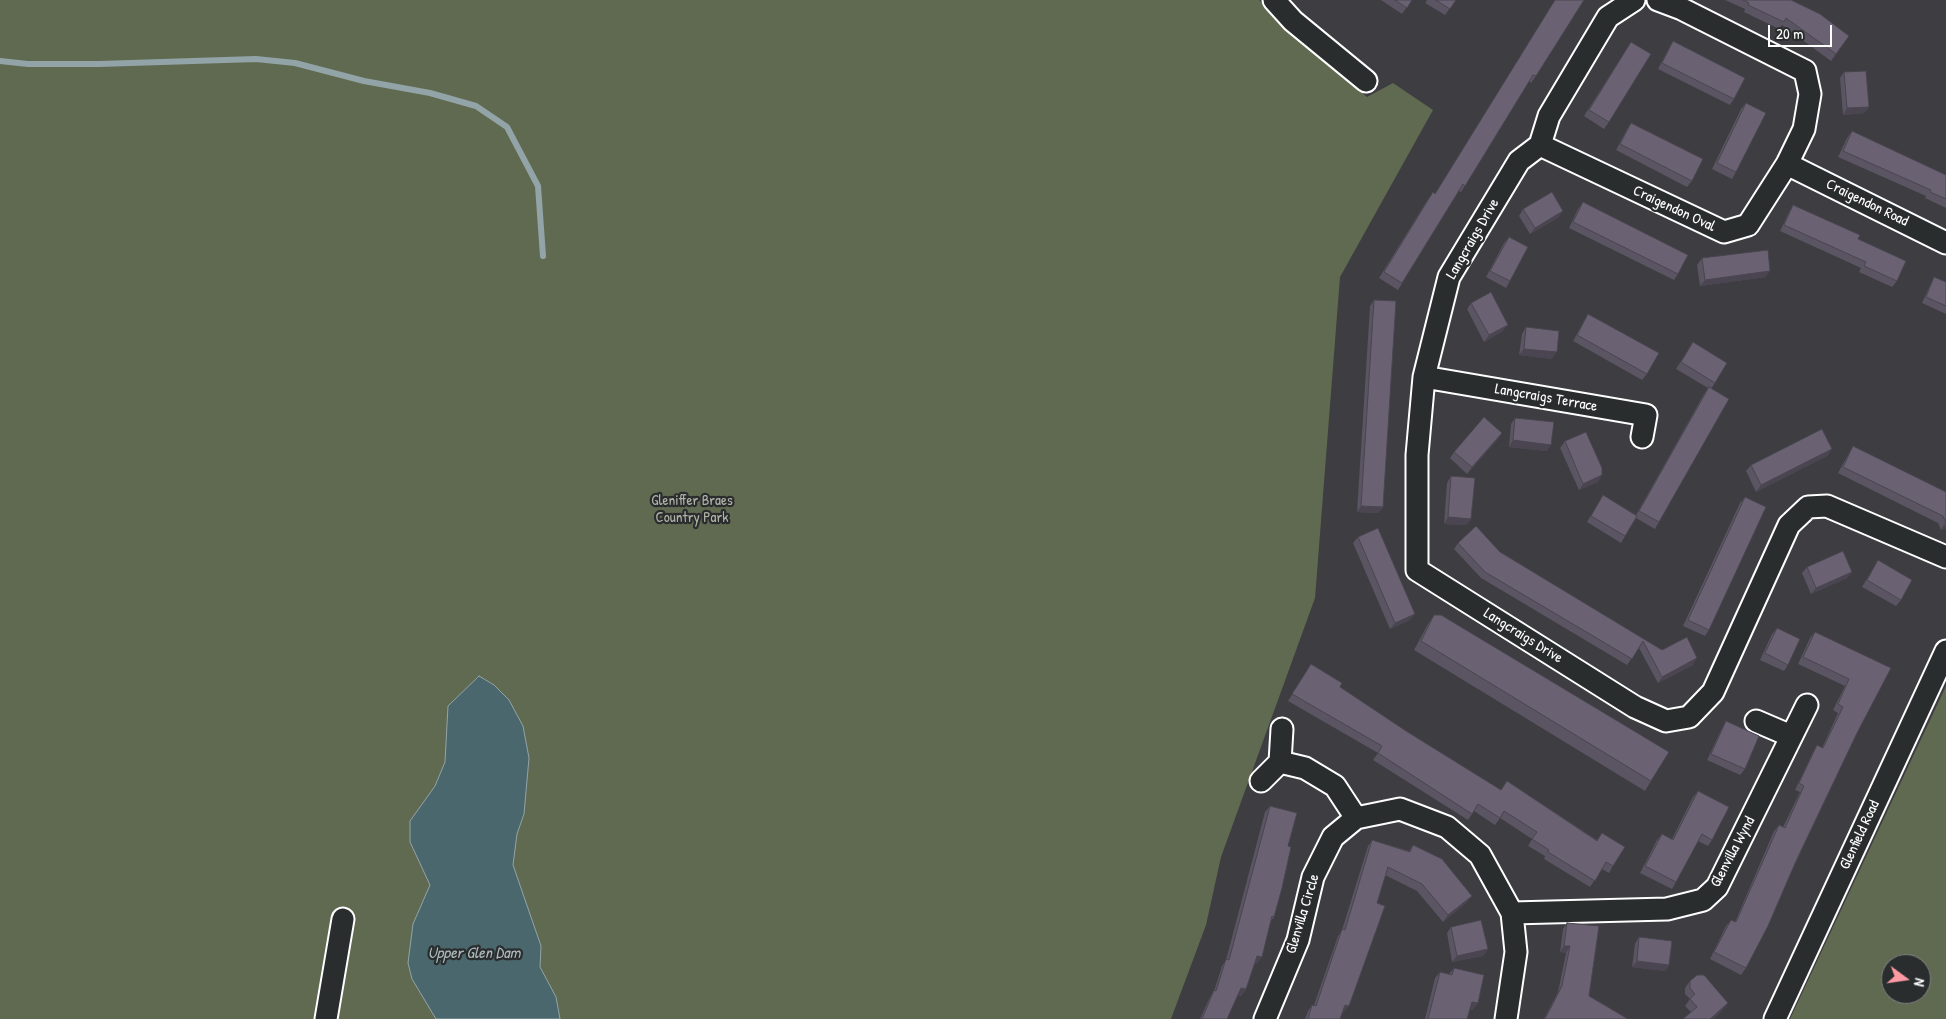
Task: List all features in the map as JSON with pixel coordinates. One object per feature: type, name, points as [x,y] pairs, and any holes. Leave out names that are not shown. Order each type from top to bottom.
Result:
[{"type":"street","points":[[1274,0],[1293,20],[1366,81]]},
{"type":"street","points":[[1540,145],[1548,116],[1608,17],[1634,0]]},
{"type":"street","name":"Craigendon Oval","points":[[1540,145],[1724,232],[1748,225],[1787,164],[1804,129],[1810,94],[1805,71],[1682,9],[1658,0]]},
{"type":"street","name":"Langcraigs Drive","points":[[1540,145],[1519,160],[1449,277],[1424,377],[1418,455],[1417,570],[1635,707],[1666,721],[1690,716],[1713,692],[1789,525],[1808,507],[1827,506],[1946,557]]},
{"type":"street","name":"Craigendon Road","points":[[1787,164],[1946,242]]},
{"type":"street","name":"Langcraigs Terrace","points":[[1424,377],[1646,415],[1642,437]]},
{"type":"street","name":"Glenfield Road","points":[[1775,1019],[1946,651]]},
{"type":"street","name":"Glenvilla Wynd","points":[[1512,912],[1667,909],[1703,900],[1718,887],[1807,705]]},
{"type":"street","points":[[1756,720],[1791,736]]},
{"type":"street","points":[[1261,780],[1280,762],[1282,729]]},
{"type":"street","points":[[1280,762],[1305,768],[1336,786],[1356,818]]},
{"type":"street","name":"Glenvilla Circle","points":[[1264,1019],[1298,940],[1313,877],[1333,837],[1356,818],[1400,809],[1447,827],[1480,855],[1512,912],[1516,952],[1506,1019]]},
{"type":"street","points":[[326,1019],[343,919]]},
{"type":"green space","name":"Gleniffer Braes Country Park","points":[[0,0],[1259,0],[1367,97],[1393,83],[1433,110],[1340,277],[1315,598],[1221,857],[1206,925],[1171,1019],[0,1019]]},
{"type":"green space","points":[[1946,686],[1946,1019],[1790,1019]]},
{"type":"water","name":"Upper Glen Dam","points":[[479,676],[494,685],[509,700],[523,726],[529,758],[524,814],[517,834],[513,865],[541,946],[540,967],[556,997],[560,1019],[436,1019],[412,979],[408,963],[413,924],[430,885],[410,842],[410,821],[435,786],[445,762],[448,706]]},
{"type":"building","points":[[1395,0],[1412,0],[1407,8]]},
{"type":"building","points":[[1436,0],[1456,0],[1450,9]]},
{"type":"building","points":[[1555,0],[1584,0],[1536,76],[1533,75],[1465,186],[1463,184],[1402,283],[1384,272],[1433,192],[1435,194]]},
{"type":"building","points":[[1743,0],[1791,0],[1820,14],[1849,36],[1836,54],[1786,18],[1784,22],[1748,5],[1749,3]]},
{"type":"building","points":[[1673,41],[1745,78],[1734,99],[1662,63]]},
{"type":"building","points":[[1631,42],[1651,54],[1609,122],[1589,110]]},
{"type":"building","points":[[1866,71],[1869,107],[1847,108],[1844,72]]},
{"type":"building","points":[[1746,103],[1766,113],[1736,172],[1717,163]]},
{"type":"building","points":[[1631,123],[1703,159],[1692,181],[1620,144]]},
{"type":"building","points":[[1852,131],[1946,175],[1946,199],[1930,192],[1931,190],[1843,151]]},
{"type":"building","points":[[1552,192],[1563,211],[1535,228],[1523,209]]},
{"type":"building","points":[[1583,202],[1688,255],[1678,274],[1573,222]]},
{"type":"building","points":[[1793,205],[1860,235],[1858,239],[1906,261],[1897,281],[1864,266],[1866,262],[1784,225]]},
{"type":"building","points":[[1509,237],[1528,247],[1510,281],[1490,271]]},
{"type":"building","points":[[1768,250],[1770,271],[1705,280],[1702,258]]},
{"type":"building","points":[[1934,277],[1946,282],[1946,306],[1926,297]]},
{"type":"building","points":[[1491,292],[1508,325],[1489,335],[1471,303]]},
{"type":"building","points":[[1374,300],[1396,301],[1383,507],[1361,506]]},
{"type":"building","points":[[1588,314],[1659,353],[1647,374],[1577,335]]},
{"type":"building","points":[[1526,327],[1559,331],[1557,352],[1524,349]]},
{"type":"building","points":[[1693,342],[1727,363],[1715,383],[1681,362]]},
{"type":"building","points":[[1709,387],[1729,399],[1659,522],[1639,511]]},
{"type":"building","points":[[1484,417],[1502,433],[1472,467],[1454,452]]},
{"type":"building","points":[[1515,418],[1554,422],[1551,445],[1513,440]]},
{"type":"building","points":[[1822,429],[1832,449],[1761,485],[1751,465]]},
{"type":"building","points":[[1586,432],[1602,468],[1602,475],[1583,484],[1565,441]]},
{"type":"building","points":[[1853,446],[1946,492],[1946,523],[1943,516],[1843,467]]},
{"type":"building","points":[[1451,476],[1475,478],[1471,519],[1448,517]]},
{"type":"building","points":[[1603,495],[1637,516],[1625,536],[1591,516]]},
{"type":"building","points":[[1745,497],[1766,507],[1709,630],[1688,620]]},
{"type":"building","points":[[1476,526],[1500,552],[1662,650],[1687,637],[1697,658],[1662,677],[1643,641],[1632,659],[1485,572],[1458,543]]},
{"type":"building","points":[[1378,528],[1415,614],[1395,623],[1358,537]]},
{"type":"building","points":[[1843,551],[1852,572],[1816,588],[1807,567]]},
{"type":"building","points":[[1878,560],[1912,580],[1901,600],[1867,580]]},
{"type":"building","points":[[1434,615],[1441,615],[1669,752],[1651,781],[1421,641]]},
{"type":"building","points":[[1777,628],[1800,639],[1788,665],[1765,653]]},
{"type":"building","points":[[1815,632],[1891,668],[1857,733],[1796,861],[1768,926],[1746,968],[1714,952],[1731,920],[1736,922],[1779,825],[1785,828],[1804,786],[1799,783],[1817,745],[1823,748],[1843,707],[1838,704],[1849,679],[1803,657]]},
{"type":"building","points":[[1311,664],[1342,683],[1340,687],[1406,731],[1501,790],[1507,781],[1597,841],[1602,833],[1625,847],[1613,866],[1606,862],[1595,881],[1548,852],[1549,850],[1532,839],[1537,832],[1504,811],[1500,818],[1478,804],[1472,814],[1378,753],[1382,746],[1292,694]]},
{"type":"building","points":[[1726,721],[1759,736],[1745,769],[1711,754]]},
{"type":"building","points":[[1698,791],[1729,807],[1712,840],[1702,834],[1676,882],[1645,866],[1662,834],[1673,840]]},
{"type":"building","points":[[1270,806],[1297,813],[1288,846],[1291,847],[1282,888],[1274,917],[1272,916],[1262,957],[1257,956],[1246,989],[1241,988],[1227,1019],[1202,1019],[1214,990],[1216,991],[1226,959],[1229,960]]},
{"type":"building","points":[[1372,840],[1410,852],[1413,845],[1442,859],[1472,896],[1448,915],[1422,884],[1388,867],[1377,903],[1385,906],[1349,1006],[1345,1005],[1340,1019],[1308,1019],[1312,1005],[1316,1006],[1342,929],[1345,930]]},
{"type":"building","points":[[1481,920],[1488,949],[1457,956],[1451,927]]},
{"type":"building","points":[[1567,923],[1599,926],[1589,996],[1628,1019],[1545,1019],[1562,986],[1570,946],[1564,946]]},
{"type":"building","points":[[1639,937],[1672,941],[1669,965],[1637,961]]},
{"type":"building","points":[[1454,968],[1484,975],[1478,1003],[1472,1002],[1467,1019],[1428,1019],[1440,972],[1452,975]]},
{"type":"building","points":[[1697,975],[1704,975],[1728,1003],[1710,1019],[1683,1019],[1697,1007],[1690,999],[1695,994],[1690,988],[1690,981]]},
{"type":"waterway","points":[[0,61],[28,64],[99,64],[256,59],[295,63],[364,81],[430,93],[476,106],[507,127],[538,186],[543,256]]}]
